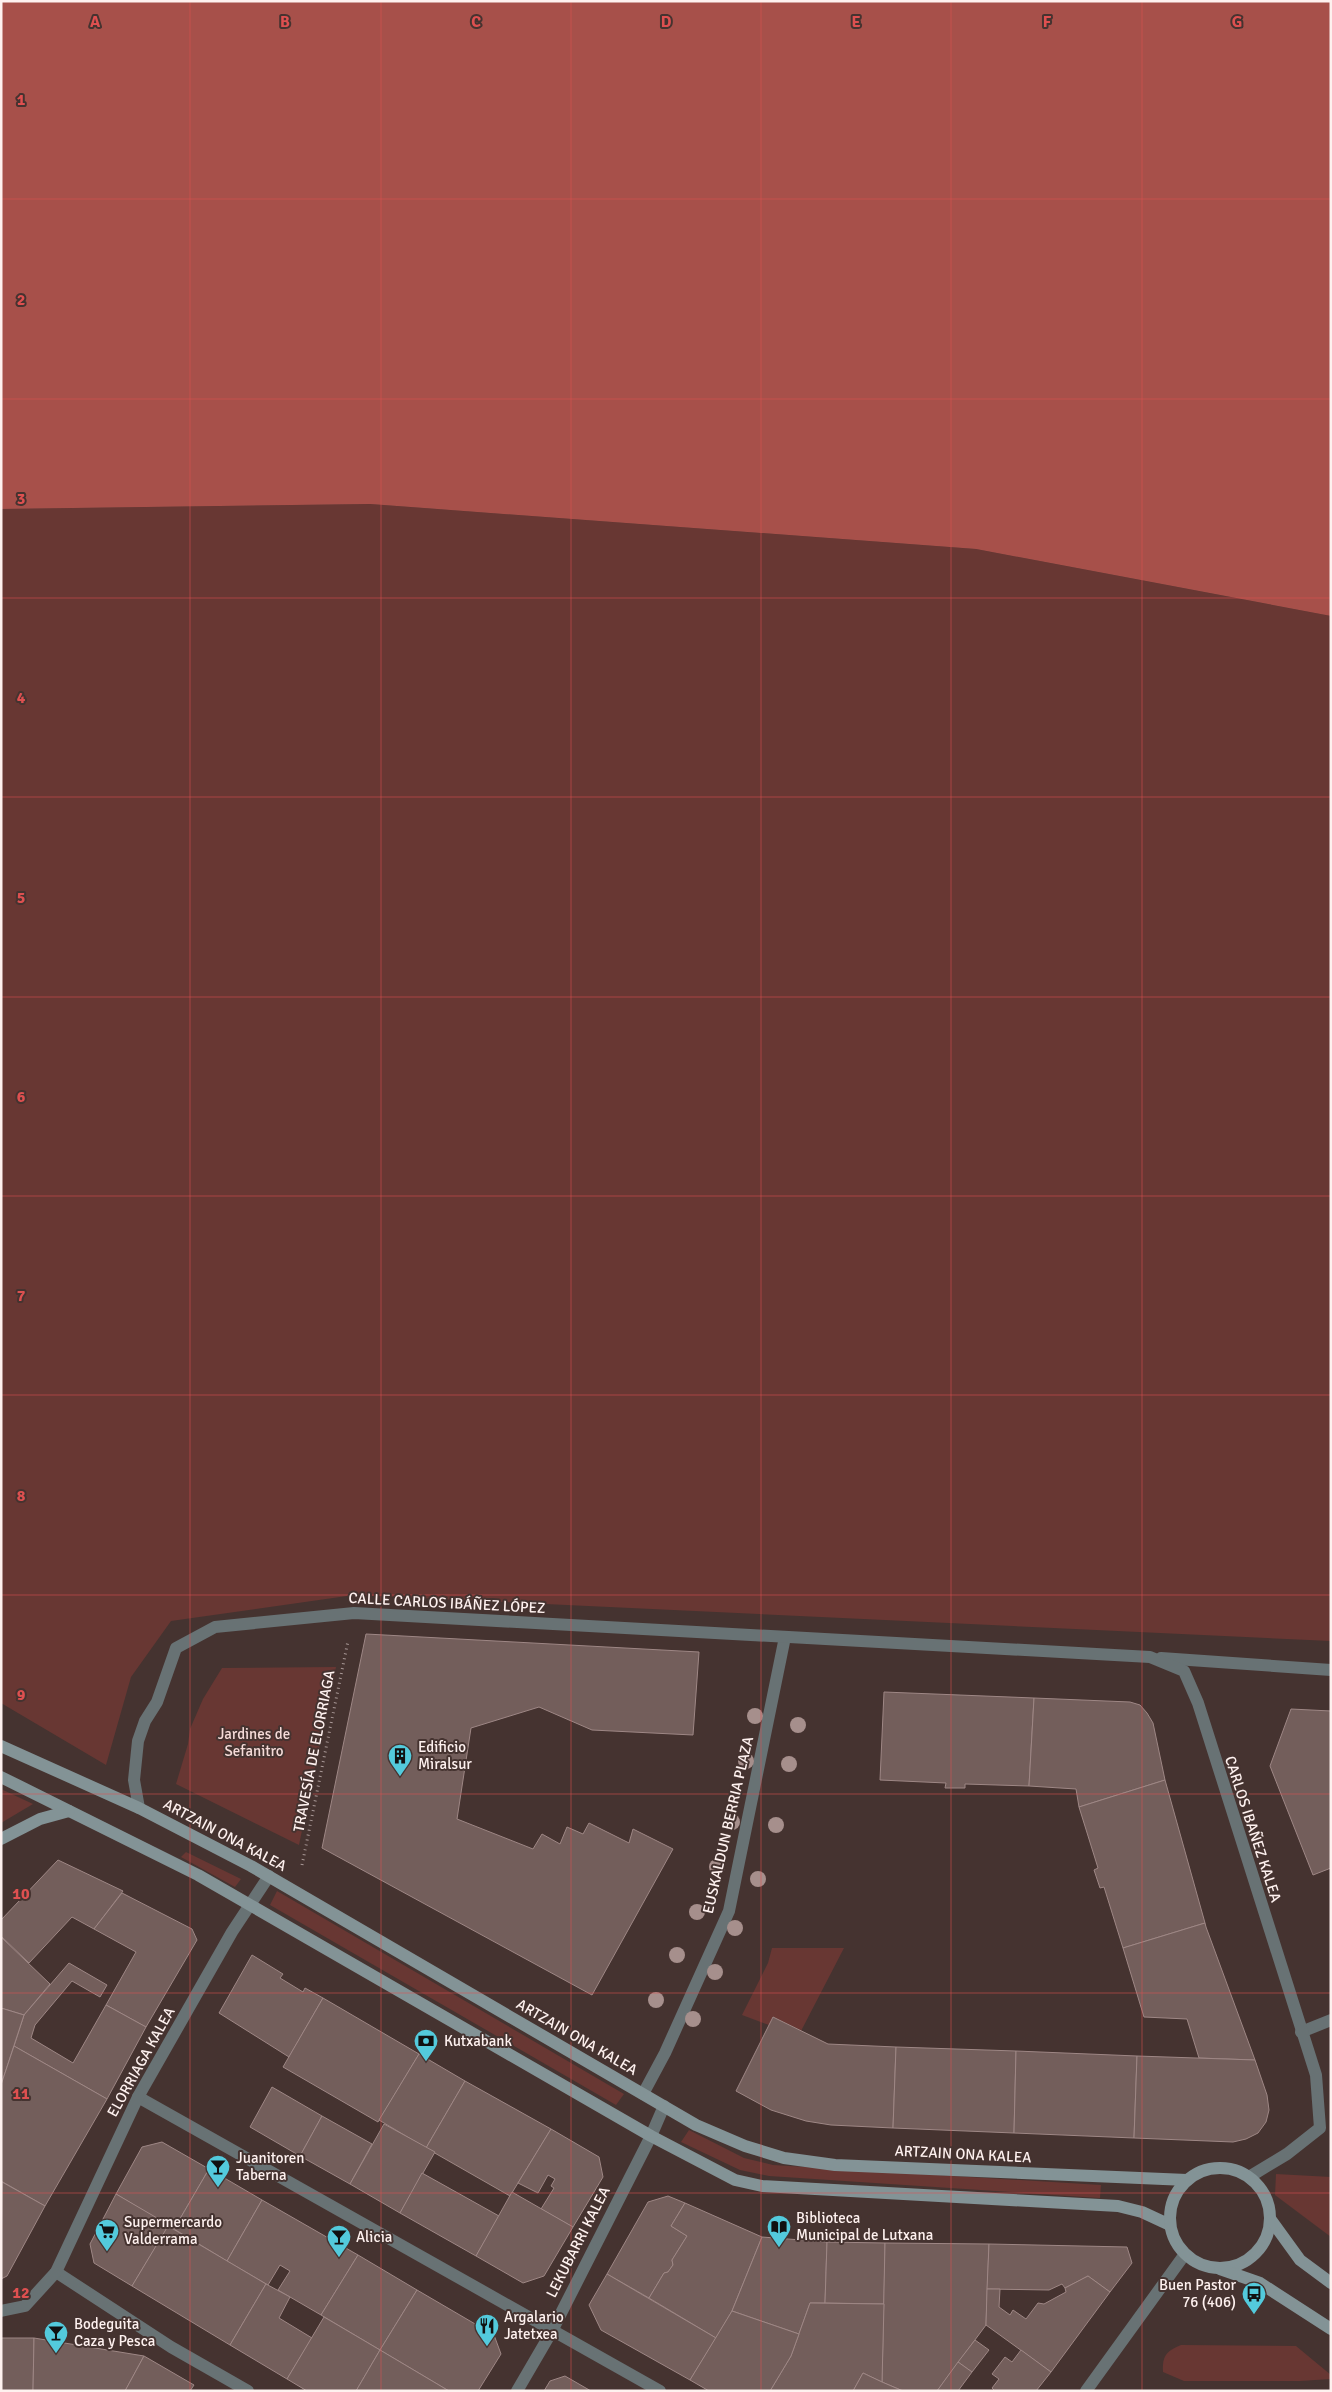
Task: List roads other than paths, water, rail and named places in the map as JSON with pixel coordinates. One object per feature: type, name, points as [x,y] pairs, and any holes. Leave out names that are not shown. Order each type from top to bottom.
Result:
[{"type":"main road","name":"ARTZAIN ONA KALEA","points":[[1,1746],[139,1808],[269,1876],[696,2125],[745,2146],[784,2158],[835,2165],[1187,2180]]},
{"type":"main road","points":[[1,1777],[198,1875],[651,2136],[735,2180],[762,2186],[1118,2206],[1142,2212],[1170,2225]]},
{"type":"main road","points":[[1,1838],[40,1819],[69,1811]]},
{"type":"main road","points":[[1215,2268],[1231,2267],[1247,2261],[1263,2243],[1271,2220],[1268,2203],[1261,2188],[1249,2177],[1234,2170],[1217,2168],[1201,2172],[1187,2180],[1176,2193],[1171,2209],[1170,2225],[1176,2241],[1185,2254],[1199,2263],[1260,2283],[1331,2329]]},
{"type":"main road","points":[[1271,2220],[1300,2260],[1331,2283]]},
{"type":"street","name":"CALLE CARLOS IBÁÑEZ LÓPEZ","points":[[139,1808],[134,1780],[138,1741],[145,1722],[157,1702],[176,1648],[215,1627],[354,1613],[831,1640]]},
{"type":"street","name":"EUSKALDUN BERRIA PLAZA","points":[[643,2094],[664,2053],[729,1911],[785,1638]]},
{"type":"street","name":"CARLOS IBAÑEZ KALEA","points":[[831,1640],[1150,1657],[1331,1670]]},
{"type":"street","name":"CARLOS IBAÑEZ KALEA","points":[[1150,1657],[1184,1671],[1198,1703],[1316,2076],[1320,2128],[1287,2154],[1249,2177]]},
{"type":"street","name":"ELORRIAGA KALEA","points":[[1,2311],[25,2306],[56,2272],[138,2097],[269,1876]]},
{"type":"street","points":[[1301,2032],[1331,2020]]},
{"type":"street","points":[[138,2097],[660,2391]]},
{"type":"street","name":"LEKUBARRI KALEA","points":[[517,2391],[552,2331],[651,2136],[664,2106]]},
{"type":"street","points":[[1086,2391],[1185,2254]]},
{"type":"street","points":[[56,2272],[171,2347],[248,2391]]},
{"type":"place","name":"Edificio Miralsur","points":[[400,1777]]},
{"type":"place","name":"Kutxabank","points":[[426,2062]]},
{"type":"place","name":"Juanitoren Taberna","points":[[218,2188]]},
{"type":"place","name":"Biblioteca Municipal de Lutxana","points":[[779,2248]]},
{"type":"place","name":"Supermercardo Valderrama","points":[[107,2252]]},
{"type":"place","name":"Alicia","points":[[339,2258]]},
{"type":"place","name":"Buen Pastor 76 (406)","points":[[1254,2315]]},
{"type":"place","name":"Argalario Jatetxea","points":[[487,2347]]},
{"type":"place","name":"Bodeguita Caza y Pesca","points":[[56,2354]]},
{"type":"park label","name":"Jardines de Sefanitro","points":[[254,1742]]}]
